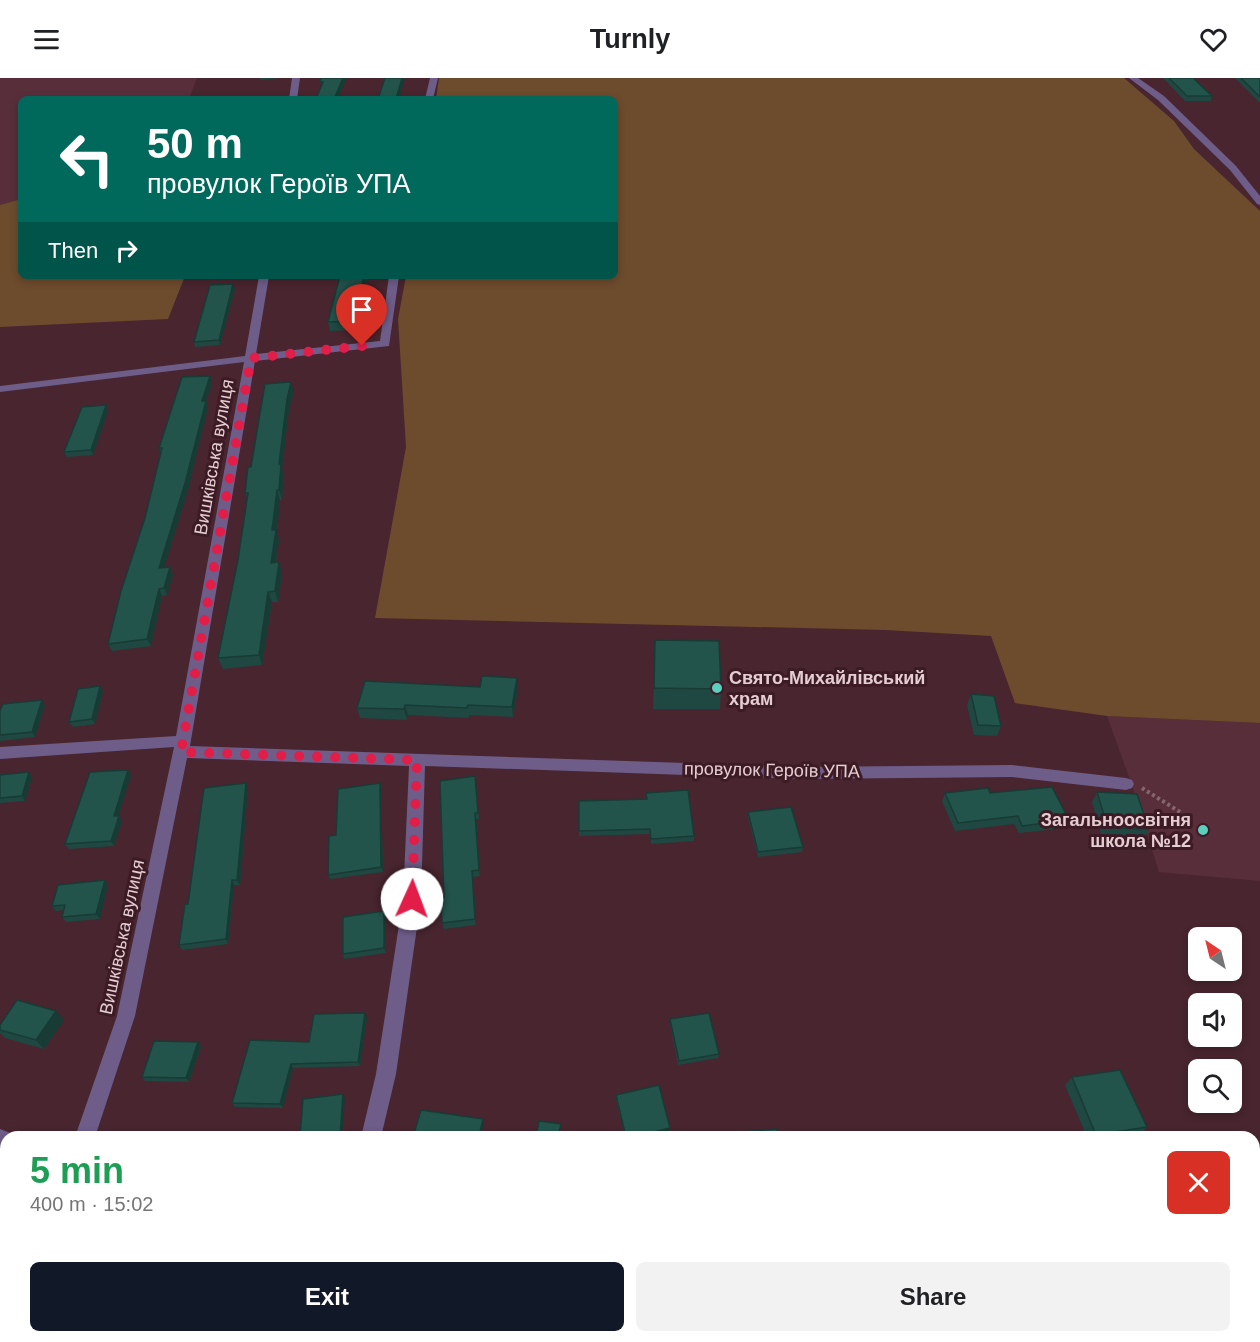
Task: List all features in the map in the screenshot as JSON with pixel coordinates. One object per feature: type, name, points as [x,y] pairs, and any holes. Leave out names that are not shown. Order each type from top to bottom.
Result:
[{"type":"street","points":[[293,96],[296,78]]},
{"type":"street","points":[[430,96],[434,78]]},
{"type":"street","points":[[1133,78],[1161,98],[1225,160],[1260,202]]},
{"type":"street","name":"Вишківська вулиця","points":[[87,1131],[126,1017],[182,746],[264,279]]},
{"type":"street","points":[[251,358],[384,344],[394,279]]},
{"type":"street","name":"Вишківська вулиця","points":[[0,389],[251,358]]},
{"type":"street","points":[[0,753],[182,746]]},
{"type":"street","name":"провулок Героїв УПА","points":[[182,746],[417,760],[803,773],[1012,771],[1126,784]]},
{"type":"street","points":[[372,1131],[386,1074],[412,899],[417,760]]},
{"type":"path","points":[[1126,784],[1140,787],[1156,795],[1180,812]]},
{"type":"shaded area","points":[[0,78],[197,78],[190,96],[18,96],[18,200],[0,205]]},
{"type":"shaded area","points":[[439,78],[1124,78],[1174,121],[1194,149],[1260,211],[1260,723],[1107,716],[1015,703],[991,636],[885,630],[375,618],[406,447],[398,319],[405,279],[618,279],[618,96],[436,96]]},
{"type":"shaded area","points":[[18,200],[18,279],[184,279],[168,319],[0,327],[0,205]]},
{"type":"shaded area","name":"Загальноосвітня школа №12","points":[[1107,716],[1260,723],[1260,881],[1159,872],[1133,788]]},
{"type":"building","points":[[321,78],[343,78],[335,96],[317,96],[323,82],[320,82]]},
{"type":"building","points":[[385,78],[402,78],[397,96],[379,96]]},
{"type":"building","points":[[1169,78],[1193,78],[1212,96],[1187,96]]},
{"type":"building","points":[[1241,78],[1260,78],[1260,97]]},
{"type":"building","points":[[339,279],[363,279],[353,321],[328,322]]},
{"type":"building","points":[[233,284],[219,340],[194,342],[210,285]]},
{"type":"building","points":[[210,376],[202,401],[206,401],[185,483],[159,568],[170,567],[164,588],[159,589],[147,639],[108,644],[121,591],[145,518],[162,448],[159,448],[182,377]]},
{"type":"building","points":[[291,382],[279,464],[281,464],[279,490],[277,490],[272,530],[276,530],[271,563],[279,562],[275,591],[268,592],[259,655],[218,658],[238,560],[248,493],[245,493],[248,467],[251,467],[265,384]]},
{"type":"building","points":[[106,405],[91,450],[64,452],[82,407]]},
{"type":"building","points":[[655,640],[719,641],[721,689],[654,688]]},
{"type":"building","points":[[482,676],[517,678],[512,707],[468,705],[467,708],[405,705],[404,709],[357,708],[365,681],[480,687]]},
{"type":"building","points":[[100,686],[92,719],[69,722],[78,689]]},
{"type":"building","points":[[971,694],[994,696],[1001,726],[978,725]]},
{"type":"building","points":[[42,700],[32,732],[0,735],[0,711],[3,704]]},
{"type":"building","points":[[128,770],[114,816],[119,816],[111,841],[65,844],[90,772]]},
{"type":"building","points":[[29,772],[22,796],[0,798],[0,775]]},
{"type":"building","points":[[475,776],[479,870],[472,871],[475,919],[442,923],[441,897],[444,897],[440,781]]},
{"type":"building","points":[[246,783],[237,880],[232,880],[226,939],[179,945],[185,904],[188,904],[204,788]]},
{"type":"building","points":[[380,783],[381,867],[328,875],[329,836],[336,835],[338,789]]},
{"type":"building","points":[[1052,787],[1069,820],[1022,826],[1018,816],[958,823],[945,793],[988,788],[990,793]]},
{"type":"building","points":[[688,790],[694,836],[651,839],[650,829],[579,831],[579,801],[647,799],[646,793]]},
{"type":"building","points":[[1097,792],[1137,794],[1149,829],[1108,828]]},
{"type":"building","points":[[791,807],[803,847],[758,852],[748,812]]},
{"type":"building","points":[[105,880],[96,914],[62,917],[65,905],[52,906],[58,885]]},
{"type":"building","points":[[384,911],[384,948],[343,954],[343,917]]},
{"type":"building","points":[[17,1000],[56,1011],[36,1040],[0,1030],[0,1025]]},
{"type":"building","points":[[365,1013],[358,1062],[291,1064],[280,1104],[232,1103],[250,1040],[309,1042],[314,1014]]},
{"type":"building","points":[[709,1013],[719,1054],[679,1061],[670,1019]]},
{"type":"building","points":[[154,1041],[198,1042],[186,1078],[142,1077]]},
{"type":"building","points":[[1120,1070],[1147,1127],[1122,1131],[1094,1131],[1072,1077]]},
{"type":"building","points":[[659,1085],[670,1128],[658,1131],[625,1131],[616,1095]]},
{"type":"building","points":[[343,1094],[340,1131],[300,1131],[303,1099]]},
{"type":"building","points":[[421,1110],[483,1119],[480,1131],[415,1131]]},
{"type":"building","points":[[539,1121],[561,1124],[559,1131],[537,1131]]},
{"type":"building","points":[[777,1129],[777,1131],[754,1131]]},
{"type":"place","name":"Свято-Михайлівський храм","points":[[717,688]]},
{"type":"place","name":"Загальноосвітня школа №12","points":[[1203,830]]},
{"type":"route","points":[[362,346],[251,358],[181,752],[417,760],[412,899]]}]
